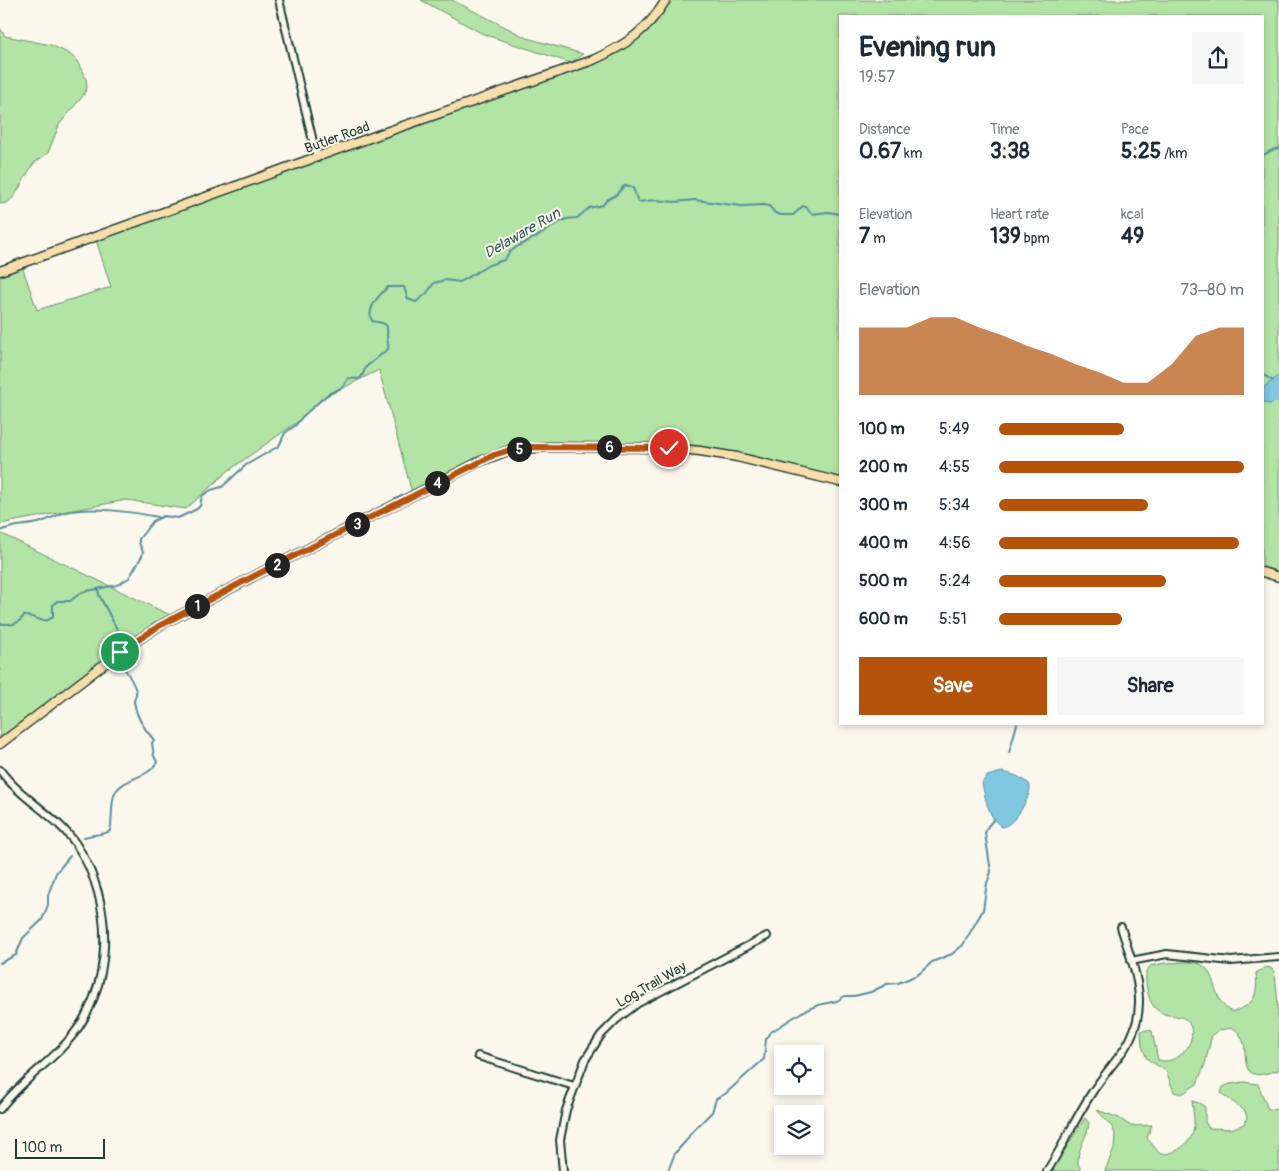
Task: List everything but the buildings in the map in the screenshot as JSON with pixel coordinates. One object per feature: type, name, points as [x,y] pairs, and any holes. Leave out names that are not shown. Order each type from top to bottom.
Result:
[{"type":"main road","name":"Butler Road","points":[[0,271],[611,52],[628,42],[649,24],[666,0]]},
{"type":"main road","points":[[0,744],[120,652],[159,626],[448,477],[502,452],[539,447],[669,448],[716,453],[839,482]]},
{"type":"main road","points":[[1264,573],[1279,577]]},
{"type":"street","points":[[279,0],[317,158]]},
{"type":"street","points":[[0,770],[8,780],[52,817],[76,844],[98,891],[102,910],[104,938],[102,969],[98,984],[92,1001],[78,1028],[50,1060],[18,1088],[0,1109]]},
{"type":"street","points":[[1047,1171],[1090,1095],[1124,1050],[1138,1020],[1139,988],[1121,927]]},
{"type":"street","name":"Log Trail Way","points":[[563,1171],[561,1132],[566,1110],[574,1086],[591,1048],[609,1026],[624,1013],[647,998],[767,936]]},
{"type":"street","points":[[1131,961],[1167,954],[1231,961],[1263,960],[1279,957]]},
{"type":"street","points":[[478,1056],[574,1086]]},
{"type":"green space","points":[[421,0],[452,0],[527,38],[583,54],[571,63],[483,34]]},
{"type":"green space","points":[[669,0],[1279,0],[1279,578],[1264,574],[1264,15],[839,15],[839,478],[686,448],[519,448],[412,493],[379,370],[321,399],[300,420],[228,471],[186,509],[126,500],[0,524],[0,274],[22,266],[37,310],[111,287],[96,240],[288,172],[623,48]]},
{"type":"green space","points":[[0,28],[5,36],[51,45],[70,54],[77,61],[86,79],[87,88],[59,125],[48,153],[33,164],[14,197],[7,203],[0,204]]},
{"type":"green space","points":[[0,533],[172,616],[0,740]]},
{"type":"green space","points":[[1192,962],[1206,968],[1210,973],[1217,995],[1225,1007],[1232,1012],[1250,1003],[1253,999],[1256,988],[1256,973],[1262,969],[1271,968],[1275,976],[1278,1001],[1279,1070],[1257,1075],[1252,1073],[1246,1065],[1244,1044],[1239,1033],[1233,1028],[1219,1030],[1212,1035],[1205,1064],[1197,1084],[1182,1094],[1174,1092],[1166,1071],[1147,1059],[1142,1046],[1141,1031],[1152,1031],[1158,1060],[1172,1060],[1184,1052],[1191,1039],[1192,1032],[1187,1021],[1181,1017],[1157,1010],[1148,995],[1146,972],[1150,966],[1165,963]]},
{"type":"green space","points":[[1244,1082],[1258,1084],[1268,1109],[1279,1110],[1279,1171],[1105,1171],[1114,1148],[1115,1134],[1112,1127],[1097,1110],[1119,1118],[1131,1126],[1152,1125],[1147,1138],[1160,1154],[1168,1153],[1177,1150],[1190,1139],[1194,1128],[1192,1101],[1205,1107],[1205,1122],[1209,1128],[1231,1129],[1244,1124],[1247,1118],[1245,1111],[1221,1093],[1223,1087]]},
{"type":"green space","points":[[1085,1118],[1089,1123],[1088,1129],[1078,1160],[1082,1171],[1054,1171],[1053,1168]]},
{"type":"water","points":[[1279,375],[1279,400],[1270,404],[1265,403],[1264,387]]},
{"type":"water","points":[[1002,772],[1024,780],[1030,785],[1030,790],[1017,816],[1002,827],[991,814],[982,783],[987,776]]},
{"type":"waterway","name":"Delaware Run","points":[[1264,155],[1279,148]]},
{"type":"waterway","name":"Delaware Run","points":[[0,624],[15,624],[24,616],[49,620],[53,617],[53,605],[57,601],[70,601],[82,592],[117,585],[129,578],[142,556],[143,552],[139,539],[153,521],[164,516],[178,518],[197,509],[200,506],[202,496],[211,490],[222,487],[246,465],[279,446],[285,433],[328,394],[343,387],[348,378],[359,379],[366,367],[388,349],[386,325],[372,321],[371,316],[374,302],[388,287],[404,287],[408,299],[416,302],[427,293],[434,283],[445,280],[460,282],[489,265],[504,260],[518,246],[540,235],[556,224],[566,219],[577,218],[589,208],[603,205],[626,185],[633,188],[638,202],[695,200],[741,206],[765,205],[781,215],[793,215],[803,206],[812,214],[828,212],[839,214]]},
{"type":"waterway","points":[[1264,375],[1273,381]]},
{"type":"waterway","points":[[0,531],[38,523],[76,510],[112,510],[158,517]]},
{"type":"waterway","points":[[98,589],[99,595],[118,631],[114,652]]},
{"type":"waterway","points":[[84,837],[110,831],[113,799],[116,791],[126,783],[148,772],[157,762],[152,743],[154,740],[141,722],[135,707],[135,688],[119,660]]},
{"type":"waterway","points":[[1009,753],[1017,725]]},
{"type":"waterway","points":[[668,1171],[675,1153],[691,1133],[712,1112],[716,1099],[725,1094],[764,1059],[766,1039],[771,1032],[802,1012],[818,1005],[837,1001],[845,996],[871,992],[887,984],[898,983],[908,979],[919,974],[932,962],[952,954],[963,945],[983,910],[987,883],[991,872],[985,833],[994,819]]},
{"type":"waterway","points":[[0,963],[16,955],[23,938],[42,920],[56,873],[70,856]]},
{"type":"route","points":[[120,652],[159,626],[494,455],[530,447],[669,448]]}]
